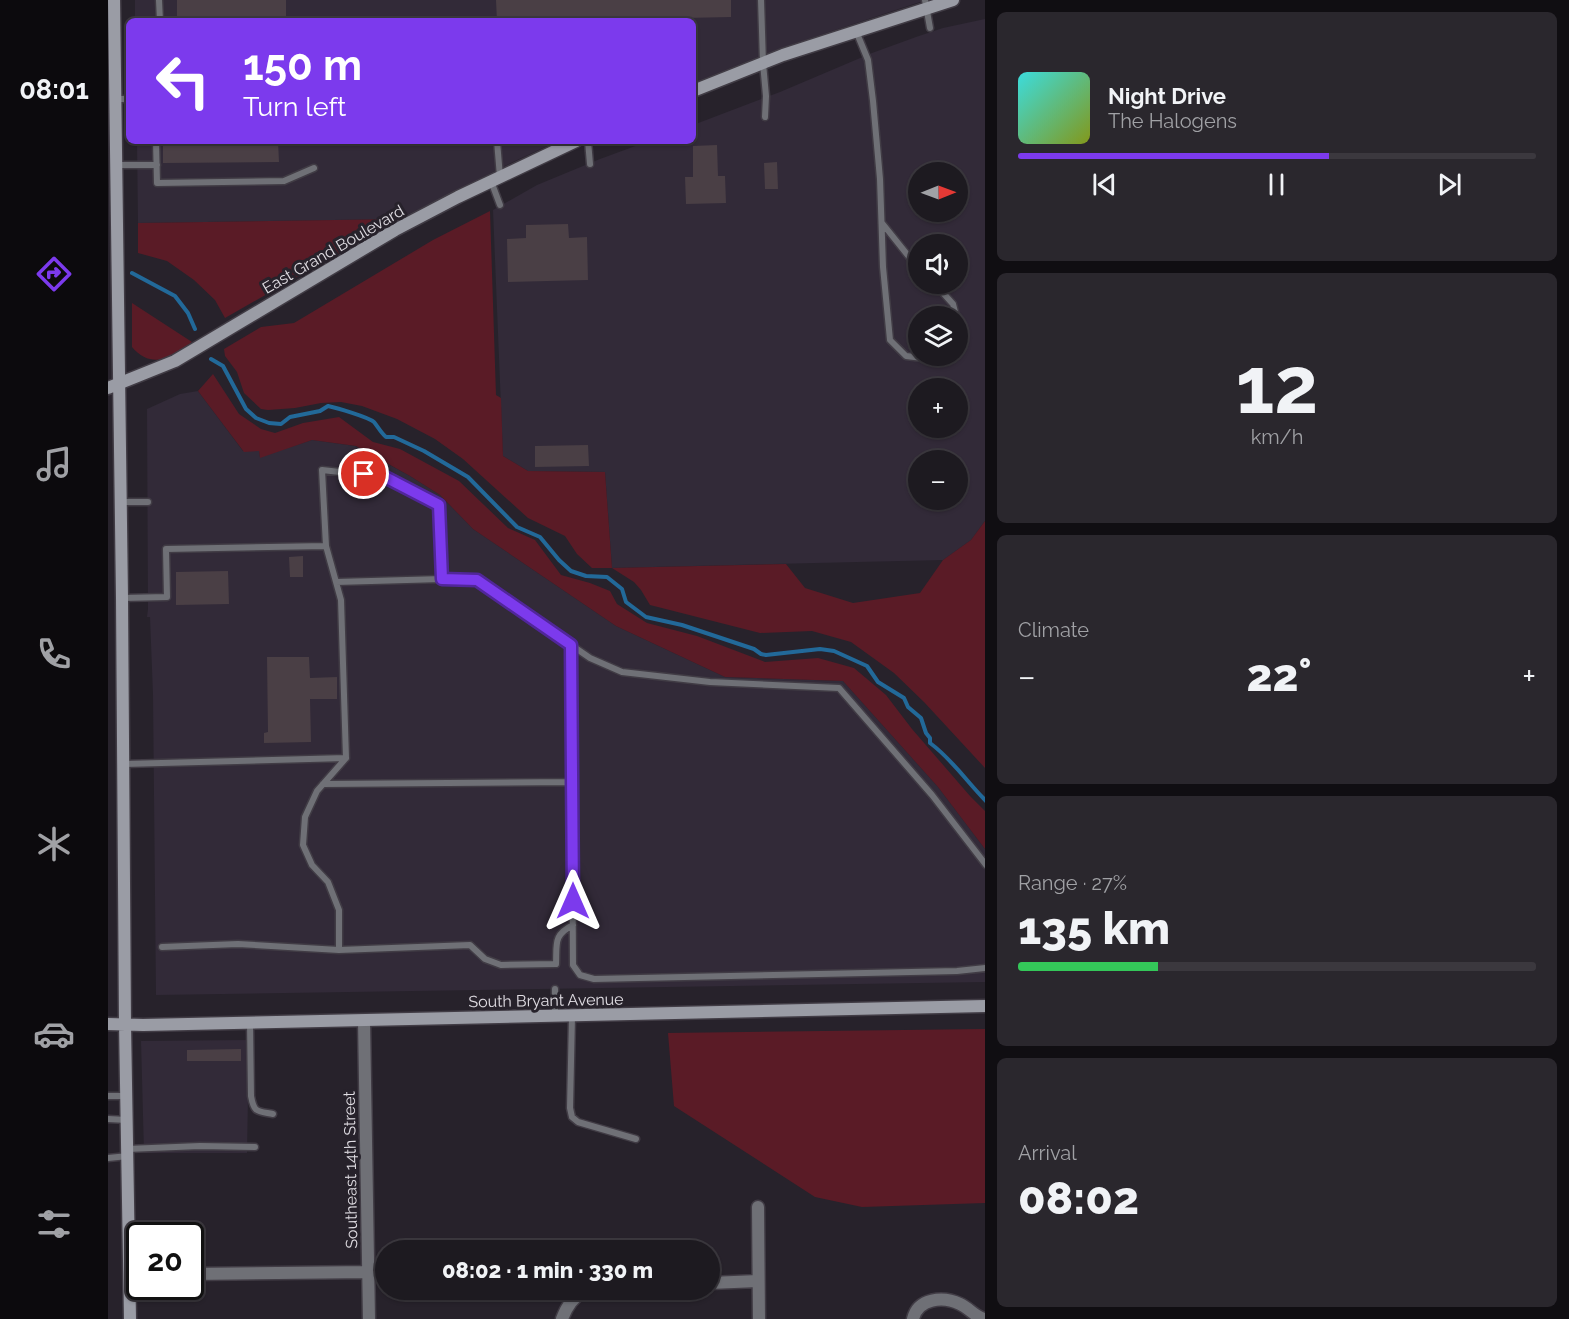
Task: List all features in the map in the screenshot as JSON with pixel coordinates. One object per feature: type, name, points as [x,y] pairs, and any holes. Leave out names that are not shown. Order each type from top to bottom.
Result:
[{"type":"street","points":[[114,0],[111,30],[116,99],[112,127],[116,165],[114,385],[121,502],[126,1096],[132,1222]]},
{"type":"street","points":[[696,90],[925,4],[953,0]]},
{"type":"street","name":"East Grand Boulevard","points":[[114,385],[175,361],[394,230],[570,144]]},
{"type":"street","name":"South Bryant Avenue","points":[[108,1024],[364,1021],[985,1006]]},
{"type":"street","name":"Southeast 14th Street","points":[[364,1021],[369,1319]]},
{"type":"street","points":[[758,1208],[759,1319]]},
{"type":"street","points":[[204,1274],[369,1272]]},
{"type":"street","points":[[720,1283],[758,1281]]},
{"type":"street","points":[[914,1319],[915,1312],[926,1302],[942,1299],[960,1304],[984,1319]]},
{"type":"street","points":[[130,1319],[132,1300]]},
{"type":"street","points":[[562,1319],[573,1300]]},
{"type":"lane","points":[[159,0],[160,18]]},
{"type":"lane","points":[[761,0],[765,117]]},
{"type":"lane","points":[[925,4],[930,28]]},
{"type":"lane","points":[[856,31],[868,60],[873,101],[880,179],[883,278],[890,340],[908,356]]},
{"type":"lane","points":[[116,99],[126,99]]},
{"type":"lane","points":[[156,144],[157,183],[284,181],[314,168]]},
{"type":"lane","points":[[497,144],[495,179],[500,205]]},
{"type":"lane","points":[[588,144],[590,164]]},
{"type":"lane","points":[[116,165],[157,165]]},
{"type":"lane","points":[[882,223],[908,256]]},
{"type":"lane","points":[[944,294],[954,306]]},
{"type":"lane","points":[[339,950],[339,909],[328,882],[312,865],[303,845],[305,817],[317,791],[346,758],[341,600],[326,546],[322,470],[385,477],[439,505],[442,579]]},
{"type":"lane","points":[[121,502],[148,502]]},
{"type":"lane","points":[[122,598],[167,597],[166,549],[326,546]]},
{"type":"lane","points":[[336,582],[477,580],[590,658],[622,672],[710,682],[839,688],[932,795],[985,863]]},
{"type":"lane","points":[[571,645],[573,965],[580,975],[594,979],[957,971],[985,968]]},
{"type":"lane","points":[[124,764],[346,758]]},
{"type":"lane","points":[[323,784],[572,782]]},
{"type":"lane","points":[[162,947],[238,944],[339,950],[470,945],[485,958],[501,965],[556,964],[557,937],[573,925]]},
{"type":"lane","points":[[555,989],[555,1016]]},
{"type":"lane","points":[[572,1016],[570,1108],[572,1117],[578,1122],[636,1139]]},
{"type":"lane","points":[[250,1023],[253,1108],[273,1114]]},
{"type":"lane","points":[[108,1096],[126,1096]]},
{"type":"lane","points":[[108,1119],[127,1120]]},
{"type":"lane","points":[[108,1158],[128,1153],[200,1146],[255,1146]]},
{"type":"shaded area","points":[[135,0],[926,0],[778,49],[696,82],[696,18],[135,18]]},
{"type":"shaded area","points":[[985,19],[985,521],[971,540],[943,560],[612,568],[605,472],[528,471],[503,456],[493,210],[537,185],[641,144],[696,144],[696,124],[780,92],[872,53],[943,28]]},
{"type":"shaded area","points":[[137,144],[552,144],[399,219],[138,223]]},
{"type":"shaded area","points":[[490,211],[496,395],[501,398],[503,456],[528,471],[605,472],[612,568],[592,568],[577,554],[565,536],[528,518],[463,459],[435,439],[397,419],[362,406],[341,402],[295,408],[261,409],[244,393],[237,372],[225,356],[224,349],[261,327],[294,323],[433,240]]},
{"type":"shaded area","points":[[399,219],[225,318],[215,300],[194,280],[167,261],[138,253],[138,223]]},
{"type":"shaded area","points":[[132,303],[192,342],[178,353],[162,359],[155,360],[139,354],[132,347]]},
{"type":"shaded area","points":[[213,374],[239,414],[261,429],[275,433],[303,423],[339,417],[373,442],[400,449],[459,481],[508,528],[535,540],[561,575],[610,591],[617,604],[647,623],[697,636],[765,662],[818,658],[854,668],[886,695],[912,729],[985,811],[985,849],[938,787],[843,681],[725,677],[616,626],[473,529],[440,495],[356,446],[312,440],[260,458],[259,451],[244,452],[198,391]]},
{"type":"shaded area","points":[[198,391],[243,451],[259,451],[260,457],[312,440],[355,446],[440,495],[473,529],[616,626],[725,677],[843,681],[938,787],[985,849],[985,982],[156,995],[153,695],[150,617],[147,617],[147,409],[180,394]]},
{"type":"shaded area","points":[[985,521],[985,768],[894,673],[851,642],[812,631],[760,633],[650,605],[634,582],[612,568],[786,564],[805,588],[853,603],[920,593],[943,560],[971,540]]},
{"type":"shaded area","points":[[985,1029],[985,1203],[862,1207],[815,1197],[674,1106],[668,1033]]},
{"type":"shaded area","points":[[249,1040],[247,1153],[144,1153],[141,1041]]},
{"type":"building","points":[[177,0],[286,0],[286,18],[177,18]]},
{"type":"building","points":[[496,0],[731,0],[731,17],[497,18]]},
{"type":"building","points":[[163,144],[278,144],[279,162],[163,163]]},
{"type":"building","points":[[717,145],[718,176],[725,176],[726,203],[686,204],[685,177],[693,177],[693,146]]},
{"type":"building","points":[[777,162],[778,189],[765,189],[764,163]]},
{"type":"building","points":[[568,224],[569,238],[587,237],[588,280],[508,282],[507,239],[526,238],[526,225]]},
{"type":"building","points":[[588,445],[589,466],[535,467],[535,446]]},
{"type":"building","points":[[303,556],[303,577],[290,577],[289,557]]},
{"type":"building","points":[[228,571],[229,604],[176,605],[176,572]]},
{"type":"building","points":[[267,657],[309,657],[310,678],[337,677],[337,699],[310,699],[311,742],[264,743],[264,733],[268,732]]},
{"type":"building","points":[[241,1049],[241,1061],[187,1061],[187,1050]]},
{"type":"waterway","points":[[132,273],[175,296],[188,313],[195,329]]},
{"type":"waterway","points":[[211,359],[223,366],[246,409],[256,418],[269,423],[281,424],[290,417],[320,411],[328,406],[371,420],[386,437],[394,437],[424,451],[468,477],[517,527],[540,537],[571,571],[586,576],[607,577],[622,589],[626,602],[646,617],[682,625],[754,649],[761,654],[820,649],[834,651],[867,666],[878,682],[904,698],[908,707],[921,718],[930,743],[952,763],[985,800]]},
{"type":"route","points":[[364,474],[385,477],[439,505],[442,579],[477,580],[571,645],[573,901]]}]
